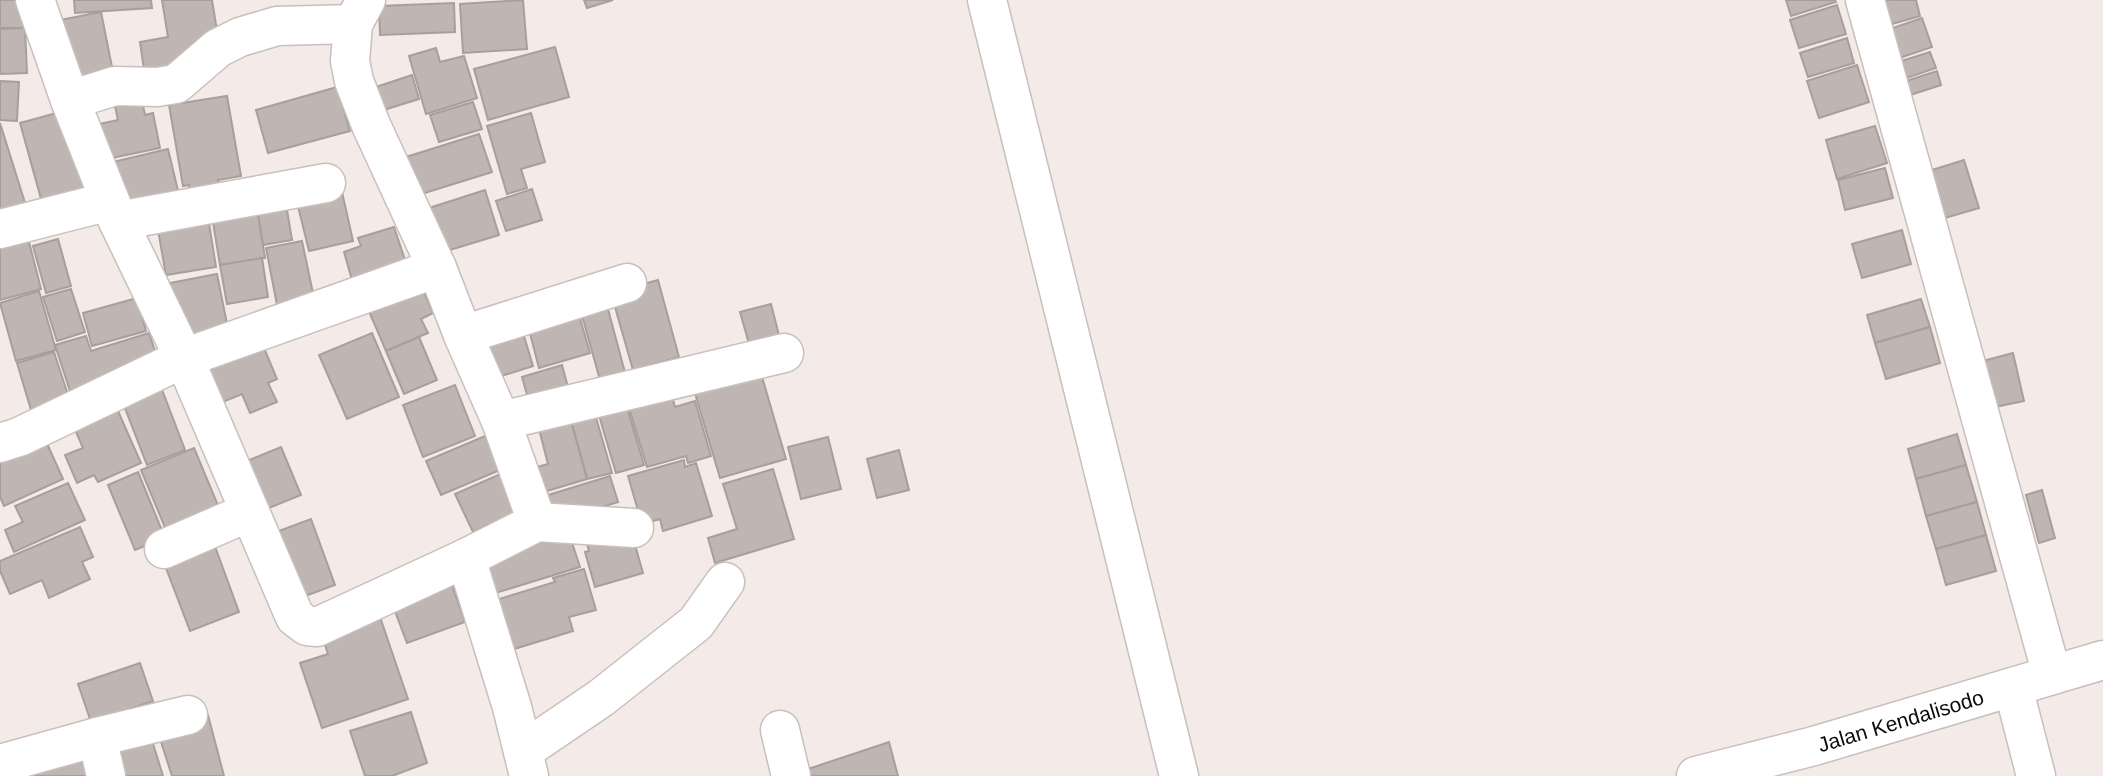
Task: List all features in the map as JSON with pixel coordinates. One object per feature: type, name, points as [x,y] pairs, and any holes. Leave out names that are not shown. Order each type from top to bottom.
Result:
[{"type":"street","points":[[35,0],[70,100],[114,211],[184,358],[295,617],[307,626],[317,627],[537,522],[634,528]]},
{"type":"street","points":[[987,0],[1179,776]]},
{"type":"street","points":[[1865,0],[2052,675]]},
{"type":"street","points":[[70,100],[115,86],[157,87],[176,84],[218,48],[240,37],[277,26],[359,12],[350,61],[355,81],[371,125],[437,268],[501,421],[537,522]]},
{"type":"street","points":[[0,229],[326,183]]},
{"type":"street","points":[[0,443],[31,431],[184,358],[437,268]]},
{"type":"street","points":[[463,335],[627,283]]},
{"type":"street","points":[[501,421],[784,353]]},
{"type":"street","points":[[164,549],[249,512]]},
{"type":"street","points":[[466,558],[526,763],[601,698],[696,623],[726,582]]},
{"type":"street","name":"Jalan Kendalisodo","points":[[1696,776],[1814,746],[2103,660]]},
{"type":"street","points":[[1989,695],[2036,776]]},
{"type":"street","points":[[0,764],[188,715]]},
{"type":"street","points":[[780,730],[790,776]]},
{"type":"street","points":[[97,737],[106,776]]},
{"type":"building","points":[[0,0],[25,0],[25,28],[0,28]]},
{"type":"building","points":[[74,0],[151,0],[152,8],[75,13]]},
{"type":"building","points":[[162,0],[212,0],[219,43],[145,76],[140,42],[168,37]]},
{"type":"building","points":[[523,0],[527,49],[463,53],[460,4]]},
{"type":"building","points":[[584,0],[613,0],[587,8]]},
{"type":"building","points":[[1786,0],[1835,0],[1836,2],[1791,16]]},
{"type":"building","points":[[1887,0],[1916,0],[1920,16],[1878,28],[1871,5]]},
{"type":"building","points":[[454,3],[455,32],[380,35],[379,6]]},
{"type":"building","points":[[1837,5],[1846,34],[1799,48],[1790,20]]},
{"type":"building","points":[[101,12],[115,82],[68,91],[55,21]]},
{"type":"building","points":[[1922,18],[1932,47],[1888,62],[1878,33]]},
{"type":"building","points":[[25,28],[27,73],[0,74],[0,29]]},
{"type":"building","points":[[1847,38],[1854,63],[1808,77],[1800,53]]},
{"type":"building","points":[[555,47],[569,97],[488,120],[474,69]]},
{"type":"building","points":[[436,48],[440,62],[464,56],[477,98],[426,114],[409,56]]},
{"type":"building","points":[[1930,52],[1936,68],[1895,82],[1889,65]]},
{"type":"building","points":[[1857,65],[1869,102],[1819,118],[1807,81]]},
{"type":"building","points":[[1937,71],[1941,85],[1901,98],[1897,84]]},
{"type":"building","points":[[412,75],[419,99],[374,113],[367,90]]},
{"type":"building","points":[[0,81],[19,82],[17,121],[0,120]]},
{"type":"building","points":[[337,87],[350,131],[268,153],[256,110]]},
{"type":"building","points":[[141,96],[145,115],[153,113],[160,148],[102,160],[95,125],[118,120],[114,101]]},
{"type":"building","points":[[227,96],[241,176],[218,180],[220,191],[191,197],[189,185],[183,186],[169,105]]},
{"type":"building","points":[[473,102],[482,129],[439,142],[430,115]]},
{"type":"building","points":[[64,111],[87,193],[43,206],[20,123]]},
{"type":"building","points":[[531,113],[545,162],[521,169],[527,188],[507,194],[487,126]]},
{"type":"building","points":[[0,123],[26,206],[0,214]]},
{"type":"building","points":[[1875,126],[1887,163],[1837,179],[1826,140]]},
{"type":"building","points":[[479,134],[492,172],[415,196],[403,158]]},
{"type":"building","points":[[168,149],[180,199],[126,212],[113,162]]},
{"type":"building","points":[[1964,160],[1979,208],[1931,222],[1916,175]]},
{"type":"building","points":[[1885,168],[1893,198],[1845,210],[1838,180]]},
{"type":"building","points":[[532,189],[542,220],[506,231],[496,201]]},
{"type":"building","points":[[485,190],[499,235],[440,253],[426,209]]},
{"type":"building","points":[[342,192],[353,241],[309,251],[297,202]]},
{"type":"building","points":[[285,198],[292,240],[263,245],[256,202]]},
{"type":"building","points":[[256,202],[265,258],[220,265],[211,210]]},
{"type":"building","points":[[207,211],[216,267],[166,275],[156,219]]},
{"type":"building","points":[[394,227],[406,263],[352,280],[344,252],[361,246],[358,238]]},
{"type":"building","points":[[26,230],[41,289],[0,300],[0,237]]},
{"type":"building","points":[[1902,230],[1911,264],[1862,278],[1852,244]]},
{"type":"building","points":[[58,239],[71,286],[46,293],[33,246]]},
{"type":"building","points":[[302,241],[314,298],[277,305],[266,248]]},
{"type":"building","points":[[262,258],[268,297],[227,304],[220,265]]},
{"type":"building","points":[[217,274],[228,329],[181,338],[170,283]]},
{"type":"building","points":[[658,280],[679,357],[633,370],[611,293]]},
{"type":"building","points":[[71,289],[85,332],[57,341],[43,297]]},
{"type":"building","points":[[39,291],[56,350],[16,361],[0,303]]},
{"type":"building","points":[[424,292],[433,313],[421,319],[428,333],[386,351],[365,302]]},
{"type":"building","points":[[137,298],[146,331],[92,346],[83,313]]},
{"type":"building","points":[[605,298],[627,380],[602,387],[579,305]]},
{"type":"building","points":[[1921,299],[1930,327],[1875,343],[1867,315]]},
{"type":"building","points":[[771,304],[781,343],[751,351],[740,312]]},
{"type":"building","points":[[577,308],[590,353],[539,368],[527,322]]},
{"type":"building","points":[[521,326],[533,366],[492,379],[480,339]]},
{"type":"building","points":[[1930,327],[1940,363],[1886,379],[1875,343]]},
{"type":"building","points":[[149,333],[159,363],[70,391],[55,345],[86,336],[91,351]]},
{"type":"building","points":[[372,333],[399,397],[347,419],[319,355]]},
{"type":"building","points":[[419,337],[437,380],[404,394],[386,351]]},
{"type":"building","points":[[261,341],[277,379],[268,383],[277,402],[250,413],[242,394],[213,406],[197,368]]},
{"type":"building","points":[[54,352],[69,398],[31,410],[17,363]]},
{"type":"building","points":[[2013,353],[2024,401],[1990,408],[1979,362]]},
{"type":"building","points":[[758,363],[786,459],[720,478],[692,383]]},
{"type":"building","points":[[562,365],[569,391],[529,402],[522,377]]},
{"type":"building","points":[[455,385],[475,436],[423,457],[403,405]]},
{"type":"building","points":[[669,385],[675,407],[695,401],[711,456],[688,463],[686,456],[647,467],[626,398]]},
{"type":"building","points":[[161,387],[185,450],[147,465],[123,403]]},
{"type":"building","points":[[114,402],[141,463],[98,482],[94,475],[77,483],[65,455],[83,448],[71,420]]},
{"type":"building","points":[[626,404],[644,465],[616,473],[598,412]]},
{"type":"building","points":[[595,414],[612,473],[587,479],[571,421]]},
{"type":"building","points":[[571,421],[587,479],[537,494],[530,469],[548,464],[539,429]]},
{"type":"building","points":[[41,430],[63,479],[4,506],[0,497],[0,449]]},
{"type":"building","points":[[1957,434],[1966,465],[1916,479],[1908,449]]},
{"type":"building","points":[[485,436],[500,470],[441,495],[426,461]]},
{"type":"building","points":[[828,437],[841,489],[801,499],[788,447]]},
{"type":"building","points":[[281,447],[301,495],[254,514],[235,466]]},
{"type":"building","points":[[194,448],[222,515],[169,537],[141,470]]},
{"type":"building","points":[[899,450],[909,490],[877,498],[867,459]]},
{"type":"building","points":[[684,460],[685,467],[696,463],[712,516],[663,531],[660,519],[642,524],[628,476]]},
{"type":"building","points":[[1966,465],[1977,502],[1926,516],[1916,479]]},
{"type":"building","points":[[773,469],[794,539],[715,563],[708,538],[737,529],[723,484]]},
{"type":"building","points":[[138,472],[165,538],[135,550],[108,485]]},
{"type":"building","points":[[505,472],[522,509],[473,532],[455,494]]},
{"type":"building","points":[[610,476],[618,502],[552,522],[545,496]]},
{"type":"building","points":[[68,483],[85,520],[14,552],[5,530],[23,522],[15,506]]},
{"type":"building","points":[[2042,490],[2055,538],[2039,543],[2026,495]]},
{"type":"building","points":[[1977,502],[1986,535],[1936,549],[1926,516]]},
{"type":"building","points":[[311,519],[335,585],[292,601],[268,535]]},
{"type":"building","points":[[80,527],[93,557],[82,562],[90,579],[49,598],[42,580],[10,594],[0,571],[0,561]]},
{"type":"building","points":[[567,527],[580,567],[489,595],[477,554]]},
{"type":"building","points":[[1986,535],[1996,571],[1946,585],[1936,549]]},
{"type":"building","points":[[585,536],[633,538],[643,573],[595,587],[585,552],[589,551]]},
{"type":"building","points":[[213,541],[239,612],[190,631],[163,560]]},
{"type":"building","points":[[584,569],[596,610],[569,617],[573,631],[501,653],[486,603],[555,582],[553,578]]},
{"type":"building","points":[[449,577],[465,622],[407,643],[390,598]]},
{"type":"building","points":[[379,614],[408,699],[322,728],[300,663],[328,654],[321,633]]},
{"type":"building","points":[[140,663],[153,701],[91,722],[78,684]]},
{"type":"building","points":[[411,712],[427,763],[392,776],[365,776],[350,731]]},
{"type":"building","points":[[208,715],[224,776],[172,776],[155,723]]},
{"type":"building","points":[[150,734],[163,776],[118,776],[110,744]]},
{"type":"building","points":[[889,742],[898,776],[801,776],[799,772]]},
{"type":"building","points":[[88,751],[92,776],[0,776]]}]
